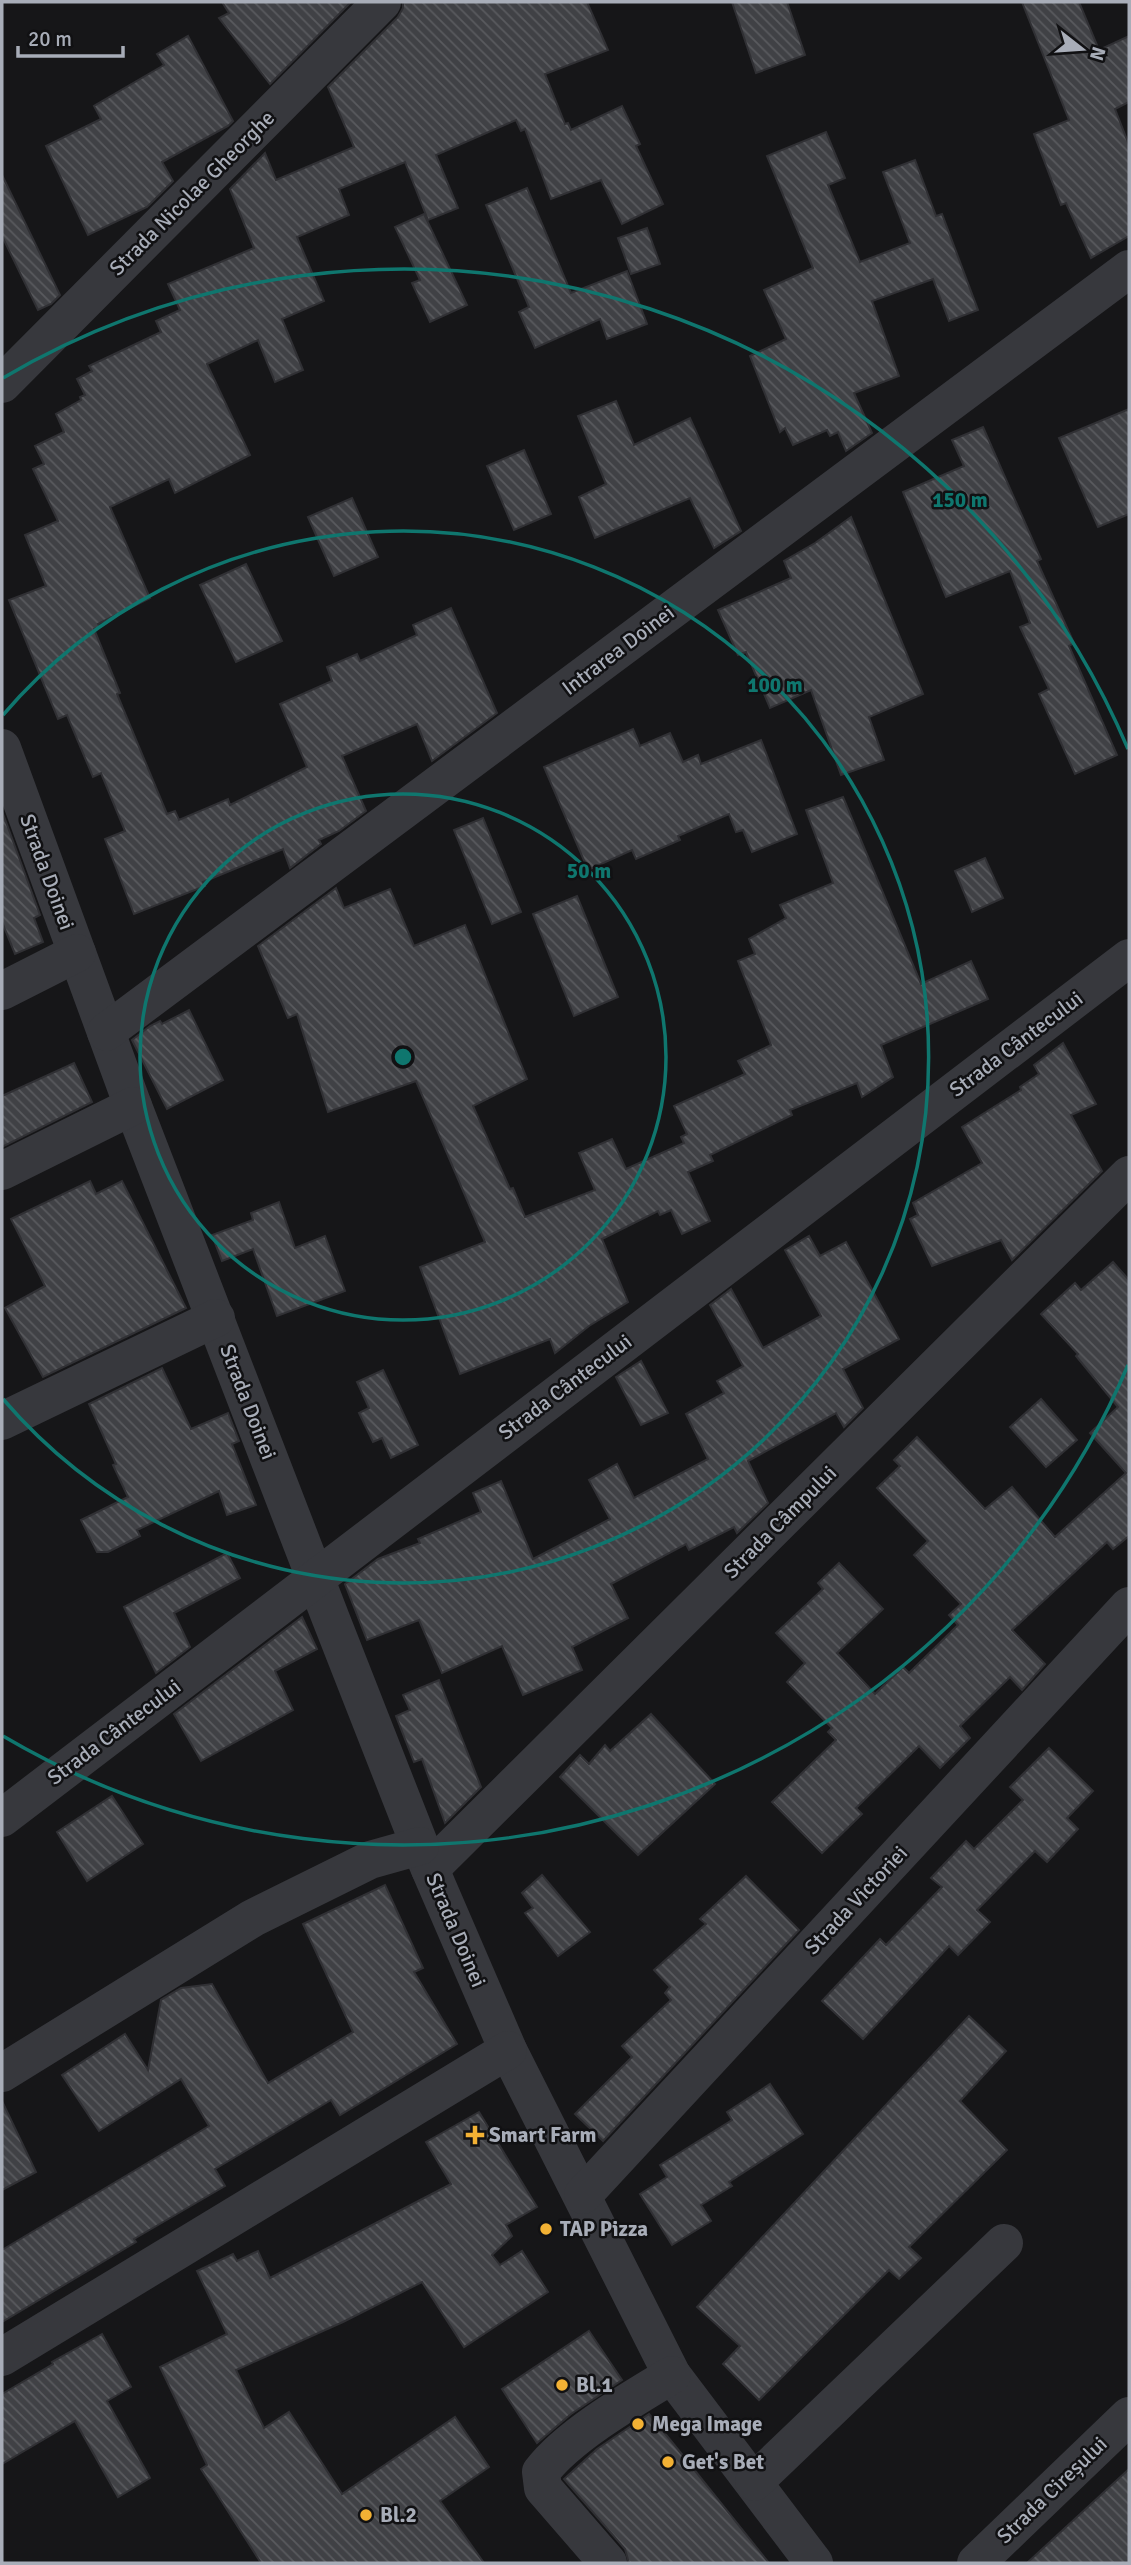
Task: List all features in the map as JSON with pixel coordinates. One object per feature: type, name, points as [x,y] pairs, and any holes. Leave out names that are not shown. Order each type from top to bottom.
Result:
[{"type":"street","name":"Strada Nicolae Gheorghe","points":[[2,384],[382,2]]},
{"type":"street","name":"Intrarea Doinei","points":[[106,1031],[1129,269]]},
{"type":"street","name":"Strada Doinei","points":[[2,748],[133,1106],[315,1578],[425,1857],[508,2050],[672,2375],[814,2563]]},
{"type":"street","points":[[2,991],[77,953]]},
{"type":"street","name":"Strada Cântecului","points":[[2,1818],[1129,958]]},
{"type":"street","points":[[2,1171],[133,1106]]},
{"type":"street","name":"Strada Câmpului","points":[[425,1857],[1129,1175]]},
{"type":"street","points":[[2,1421],[216,1318]]},
{"type":"street","name":"Strada Victoriei","points":[[583,2194],[1129,1606]]},
{"type":"street","points":[[2,2073],[253,1918],[370,1860],[425,1857]]},
{"type":"street","points":[[2,2357],[508,2050]]},
{"type":"street","points":[[754,2482],[1004,2244]]},
{"type":"street","points":[[608,2563],[542,2488],[541,2472],[554,2455],[636,2396],[672,2375]]},
{"type":"street","name":"Strada Cireșului","points":[[975,2563],[1129,2416]]},
{"type":"building","points":[[222,2],[351,2],[270,84],[219,18],[229,13]]},
{"type":"building","points":[[403,2],[587,2],[608,50],[545,74],[565,124],[568,123],[571,130],[622,106],[640,144],[636,146],[663,204],[622,224],[601,180],[551,199],[525,129],[521,131],[516,120],[436,155],[458,208],[428,220],[405,162],[339,189],[349,215],[297,237],[324,301],[282,319],[303,370],[275,382],[258,340],[207,364],[250,455],[175,493],[169,479],[110,507],[150,598],[98,624],[100,627],[94,629],[120,693],[117,694],[167,814],[175,811],[179,820],[228,799],[230,805],[307,767],[280,704],[332,681],[327,667],[357,654],[360,661],[417,635],[413,625],[451,608],[497,713],[432,761],[417,724],[342,756],[366,811],[339,831],[319,840],[321,844],[290,868],[283,849],[203,882],[205,886],[134,914],[105,839],[125,831],[101,773],[93,777],[67,715],[58,719],[9,600],[46,586],[25,535],[58,521],[33,469],[44,464],[35,446],[64,432],[56,414],[85,395],[77,379],[92,371],[89,366],[161,332],[156,321],[180,310],[168,284],[254,248],[230,189],[265,153],[276,180],[354,147],[328,87],[398,17]]},
{"type":"building","points":[[732,2],[787,2],[805,55],[756,73]]},
{"type":"building","points":[[1022,2],[1079,2],[1099,50],[1129,36],[1129,102],[1115,109],[1129,145],[1129,236],[1091,258],[1066,203],[1061,205],[1034,134],[1069,120]]},
{"type":"building","points":[[188,36],[233,121],[162,162],[173,181],[147,207],[88,235],[46,146],[101,119],[94,106],[164,65],[157,54]]},
{"type":"building","points":[[826,132],[845,178],[828,185],[860,262],[910,243],[883,172],[915,160],[936,216],[942,214],[978,310],[949,321],[933,279],[872,301],[899,376],[854,393],[872,433],[846,451],[838,432],[830,436],[827,430],[793,445],[785,428],[780,432],[750,356],[786,339],[764,290],[813,268],[767,156]]},
{"type":"building","points":[[2,175],[60,295],[51,304],[38,310],[2,236]]},
{"type":"building","points":[[527,188],[571,293],[627,271],[647,324],[607,339],[600,319],[535,348],[519,312],[529,307],[486,205]]},
{"type":"building","points":[[424,214],[467,305],[430,322],[412,283],[420,280],[395,227]]},
{"type":"building","points":[[647,228],[660,264],[631,274],[618,238]]},
{"type":"building","points":[[616,401],[634,445],[690,418],[741,531],[714,548],[690,498],[595,538],[579,497],[606,484],[578,416]]},
{"type":"building","points":[[1129,409],[1129,514],[1098,527],[1059,438]]},
{"type":"building","points":[[983,427],[1041,559],[1037,561],[1074,643],[1069,646],[1117,755],[1075,774],[1039,694],[1049,689],[1020,627],[1030,623],[1010,571],[946,597],[903,492],[964,466],[952,440]]},
{"type":"building","points":[[524,450],[551,514],[514,530],[487,466]]},
{"type":"building","points":[[352,498],[378,557],[334,576],[308,517]]},
{"type":"building","points":[[851,517],[923,694],[869,717],[884,760],[841,775],[811,690],[770,708],[746,652],[738,655],[718,610],[791,578],[784,561]]},
{"type":"building","points":[[246,564],[282,641],[236,662],[200,585]]},
{"type":"building","points":[[633,729],[640,746],[670,733],[683,762],[698,755],[701,764],[761,740],[797,834],[752,852],[743,830],[736,832],[729,814],[678,836],[680,840],[636,859],[632,850],[588,870],[544,767]]},
{"type":"building","points":[[843,797],[921,984],[971,961],[988,999],[881,1045],[893,1077],[862,1097],[857,1083],[790,1110],[792,1115],[710,1155],[713,1161],[688,1172],[710,1221],[682,1234],[671,1210],[660,1215],[658,1211],[602,1239],[628,1302],[589,1326],[555,1353],[550,1339],[460,1374],[420,1267],[485,1242],[416,1081],[328,1112],[297,1014],[288,1018],[258,946],[336,888],[344,908],[390,889],[414,946],[465,925],[527,1079],[473,1106],[525,1217],[595,1190],[579,1153],[612,1139],[626,1169],[684,1143],[681,1137],[687,1134],[674,1106],[745,1074],[738,1061],[771,1045],[738,961],[755,954],[749,939],[786,918],[780,905],[833,883],[806,810]]},
{"type":"building","points":[[2,811],[40,915],[34,918],[43,942],[15,954],[2,922]]},
{"type":"building","points":[[483,818],[521,912],[492,924],[454,830]]},
{"type":"building","points":[[985,858],[1003,898],[972,912],[955,871]]},
{"type":"building","points":[[577,896],[618,997],[574,1016],[533,914]]},
{"type":"building","points":[[189,1010],[223,1080],[167,1109],[132,1040],[150,1026],[160,1021],[162,1024]]},
{"type":"building","points":[[1063,1043],[1096,1104],[1071,1115],[1102,1171],[1012,1260],[1001,1240],[932,1266],[910,1219],[918,1215],[913,1203],[982,1163],[962,1127],[1021,1090],[1020,1087],[1039,1074],[1034,1065]]},
{"type":"building","points":[[74,1063],[92,1102],[2,1147],[2,1096]]},
{"type":"building","points":[[90,1181],[96,1194],[122,1181],[186,1308],[43,1377],[5,1308],[45,1286],[11,1219]]},
{"type":"building","points":[[279,1202],[295,1248],[325,1236],[345,1291],[277,1316],[253,1249],[222,1261],[212,1235],[253,1220],[251,1213]]},
{"type":"building","points":[[809,1236],[820,1256],[846,1242],[899,1339],[843,1369],[863,1408],[844,1427],[836,1413],[748,1461],[768,1503],[737,1533],[734,1527],[689,1550],[686,1544],[611,1584],[628,1618],[572,1647],[582,1670],[523,1695],[502,1646],[442,1673],[419,1620],[367,1640],[345,1584],[378,1559],[420,1543],[418,1539],[481,1512],[473,1493],[501,1481],[533,1559],[610,1519],[589,1480],[617,1464],[634,1498],[708,1459],[686,1414],[724,1393],[717,1381],[743,1366],[710,1305],[731,1289],[763,1348],[821,1316],[785,1250]]},
{"type":"building","points":[[1113,1262],[1129,1280],[1129,1536],[1113,1549],[1107,1542],[1012,1630],[1045,1664],[1022,1690],[1010,1677],[960,1726],[970,1738],[940,1768],[919,1746],[856,1808],[862,1814],[822,1853],[772,1802],[836,1740],[828,1732],[832,1728],[787,1682],[805,1663],[776,1633],[823,1589],[818,1583],[839,1563],[883,1609],[837,1653],[875,1694],[903,1667],[909,1673],[958,1625],[949,1615],[961,1604],[914,1555],[928,1541],[877,1488],[900,1466],[894,1460],[917,1437],[985,1509],[1012,1487],[1055,1537],[1126,1473],[1090,1433],[1118,1407],[1076,1356],[1078,1354],[1041,1314],[1075,1283],[1081,1290]]},
{"type":"building","points":[[641,1361],[668,1413],[641,1425],[616,1377]]},
{"type":"building","points":[[162,1368],[191,1429],[228,1413],[239,1441],[232,1444],[256,1505],[227,1515],[219,1491],[137,1530],[140,1536],[108,1552],[97,1552],[81,1520],[128,1497],[89,1404]]},
{"type":"building","points":[[383,1370],[418,1445],[391,1458],[382,1438],[373,1442],[359,1413],[369,1408],[357,1382]]},
{"type":"building","points":[[1041,1399],[1077,1440],[1046,1467],[1010,1427]]},
{"type":"building","points":[[227,1553],[240,1578],[174,1613],[190,1647],[156,1673],[124,1607]]},
{"type":"building","points":[[302,1617],[317,1649],[275,1671],[293,1710],[201,1761],[174,1714]]},
{"type":"building","points":[[439,1680],[481,1787],[445,1823],[422,1759],[414,1762],[396,1716],[410,1710],[403,1695]]},
{"type":"building","points":[[651,1714],[715,1784],[638,1855],[560,1777],[580,1755],[589,1764],[605,1745],[610,1751]]},
{"type":"building","points":[[1049,1748],[1093,1791],[1067,1818],[1078,1829],[1047,1862],[1035,1851],[977,1910],[990,1922],[958,1955],[949,1946],[863,2039],[822,2001],[880,1939],[886,1945],[942,1887],[931,1878],[966,1841],[974,1849],[1023,1800],[1010,1787]]},
{"type":"building","points":[[112,1796],[143,1844],[87,1881],[57,1832]]},
{"type":"building","points":[[542,1875],[590,1932],[558,1956],[525,1913],[533,1908],[522,1893]]},
{"type":"building","points":[[746,1876],[799,1930],[603,2141],[575,2114],[632,2057],[622,2046],[671,2000],[665,1993],[670,1987],[654,1970],[706,1924],[700,1919]]},
{"type":"building","points":[[385,1885],[423,1968],[414,1972],[457,2044],[340,2115],[331,2100],[215,2169],[225,2186],[134,2239],[136,2242],[2,2322],[2,2250],[209,2126],[181,2079],[99,2131],[62,2075],[125,2034],[148,2070],[161,2000],[181,1988],[212,1984],[268,2083],[353,2032],[303,1924]]},
{"type":"building","points":[[969,2016],[1006,2051],[960,2101],[1007,2150],[909,2247],[921,2258],[899,2279],[889,2270],[759,2400],[723,2364],[740,2346],[697,2307]]},
{"type":"building","points":[[770,2084],[803,2134],[729,2182],[732,2186],[701,2205],[711,2221],[672,2245],[640,2194],[667,2177],[660,2165],[732,2120],[727,2112]]},
{"type":"building","points":[[2,2101],[36,2172],[2,2190]]},
{"type":"building","points":[[479,2112],[537,2207],[506,2225],[512,2236],[492,2255],[500,2265],[522,2251],[548,2292],[464,2347],[422,2282],[343,2322],[236,2370],[264,2428],[289,2412],[342,2494],[455,2417],[489,2467],[440,2501],[484,2563],[261,2563],[201,2469],[207,2465],[160,2367],[227,2334],[197,2271],[233,2254],[237,2261],[258,2251],[270,2278],[451,2184],[426,2142]]},
{"type":"building","name":"Bl.1","points":[[589,2331],[622,2380],[571,2414],[537,2443],[502,2389]]},
{"type":"building","points":[[102,2334],[131,2387],[107,2401],[150,2478],[118,2497],[75,2421],[2,2464],[2,2394]]},
{"type":"building","points":[[649,2414],[769,2563],[629,2563],[625,2549],[564,2479],[597,2449]]},
{"type":"building","points":[[1129,2469],[1129,2563],[1027,2563]]},
{"type":"place","name":"Smart Farm","points":[[475,2135]]},
{"type":"place","name":"TAP Pizza","points":[[546,2229]]},
{"type":"place","name":"Bl.1","points":[[562,2385]]},
{"type":"place","name":"Mega Image","points":[[638,2424]]},
{"type":"place","name":"Get's Bet","points":[[668,2462]]},
{"type":"place","name":"Bl.2","points":[[366,2515]]}]
